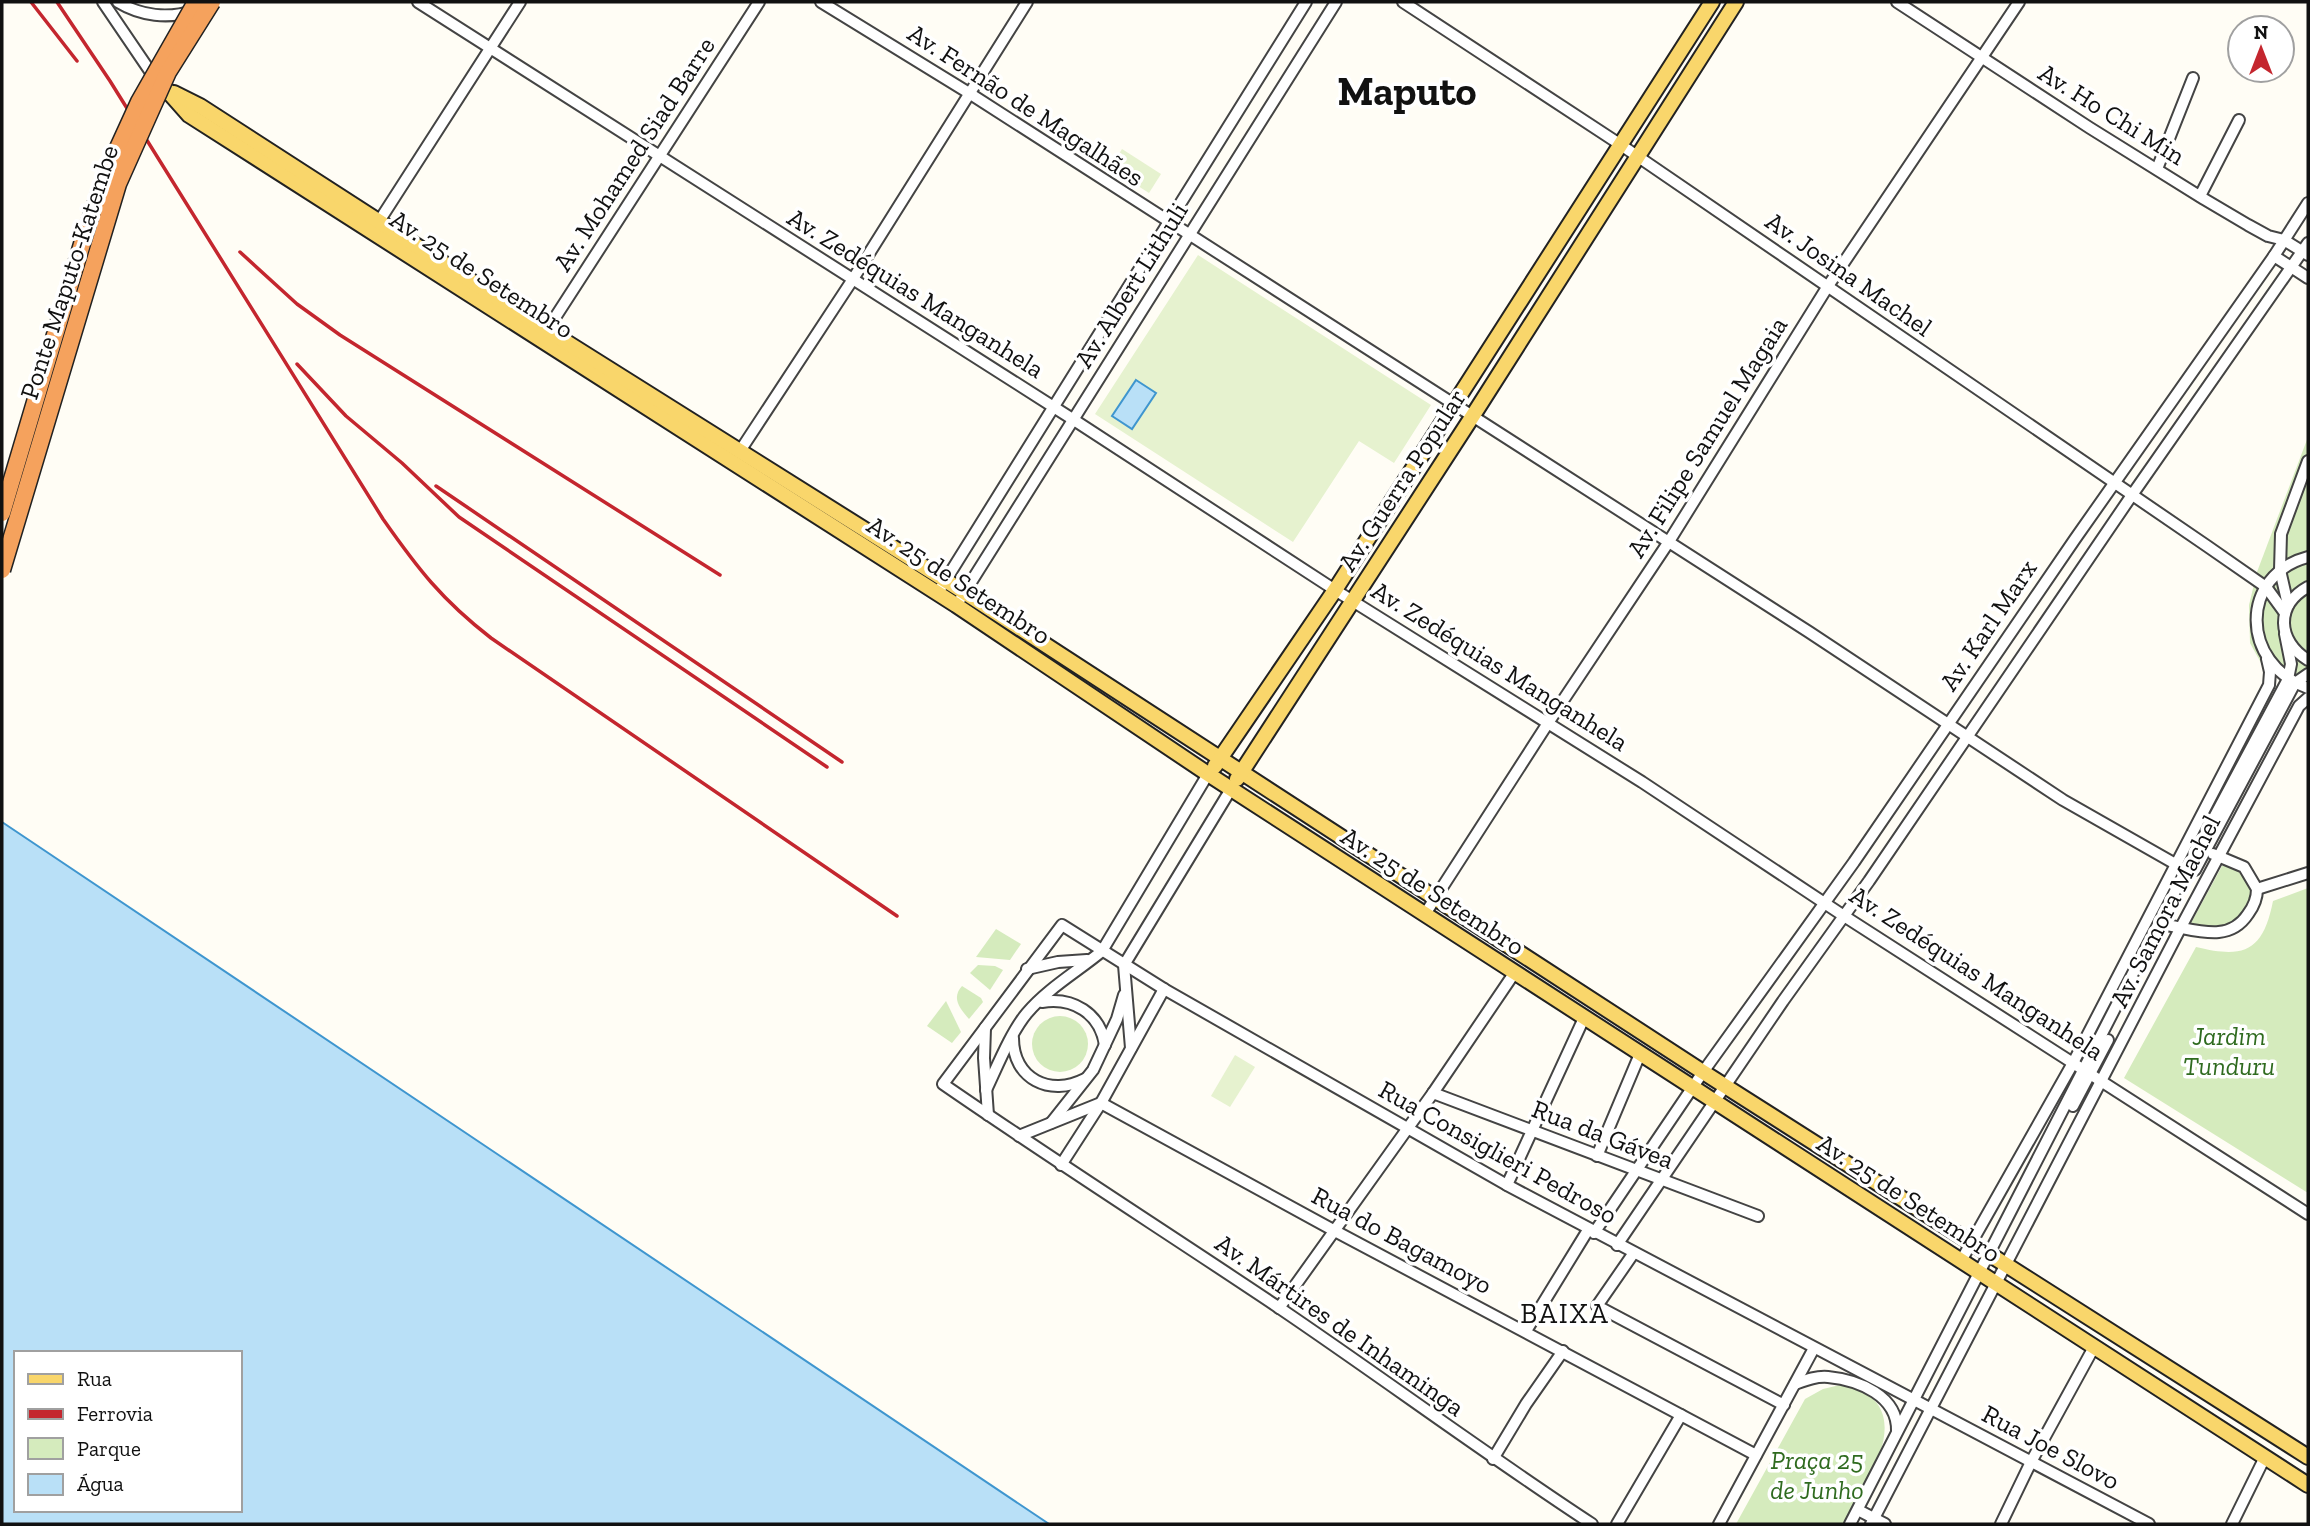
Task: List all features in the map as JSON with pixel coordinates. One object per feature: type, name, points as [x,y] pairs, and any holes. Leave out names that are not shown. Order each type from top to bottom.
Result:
[{"type":"highway","name":"Ponte Maputo-Katembe","points":[[2,513],[85,234],[107,172],[139,102],[196,2]]},
{"type":"highway","name":"Ponte Maputo-Katembe","points":[[2,570],[118,184],[168,72],[213,2]]},
{"type":"main road","name":"Av. Guerra Popular","points":[[1209,775],[1335,590],[1712,2]]},
{"type":"main road","name":"Av. Guerra Popular","points":[[1231,789],[1472,417],[1735,2]]},
{"type":"main road","name":"Av. 25 de Setembro","points":[[166,89],[200,106],[376,226],[956,605],[1209,775],[2308,1485]]},
{"type":"main road","name":"Av. 25 de Setembro","points":[[376,226],[964,592],[1703,1072],[2308,1457]]},
{"type":"street","points":[[103,2],[152,76],[166,89]]},
{"type":"street","points":[[118,2],[143,14],[167,15],[204,9],[213,2]]},
{"type":"street","name":"Av. Zedéquias Manganhela","points":[[418,2],[1074,420],[1352,601],[1548,723],[2308,1214]]},
{"type":"street","points":[[376,226],[520,2]]},
{"type":"street","name":"Av. Mohamed Siad Barre","points":[[547,330],[759,2]]},
{"type":"street","name":"Av. Fernão de Magalhães","points":[[821,2],[969,93],[1472,417]]},
{"type":"street","points":[[740,451],[853,279],[1027,2]]},
{"type":"street","name":"Av. Albert Lithuli","points":[[937,594],[1306,2]]},
{"type":"street","name":"Av. Albert Lithuli","points":[[956,605],[1336,2]]},
{"type":"street","name":"Av. Josina Machel","points":[[1403,2],[1621,145],[1828,286],[2266,587],[2287,609]]},
{"type":"street","name":"Av. Ho Chi Min","points":[[1897,2],[2200,196],[2268,236],[2306,250]]},
{"type":"street","name":"Av. Filipe Samuel Magaia","points":[[1425,915],[1668,543],[1828,286],[2020,2]]},
{"type":"street","points":[[2157,169],[2193,78]]},
{"type":"street","points":[[2200,196],[2239,120]]},
{"type":"street","name":"Av. Karl Marx","points":[[1526,1331],[1591,1231],[1825,904],[2308,203]]},
{"type":"street","name":"Av. Karl Marx","points":[[1617,1245],[2132,495],[2306,250]]},
{"type":"street","points":[[2274,256],[2308,278]]},
{"type":"street","points":[[1472,417],[1809,632],[2063,800],[2186,870]]},
{"type":"street","points":[[2292,681],[2286,634],[2287,609],[2280,570],[2281,534],[2308,461]]},
{"type":"street","points":[[2308,556],[2280,570],[2266,587],[2260,601],[2257,623],[2260,646],[2267,659],[2276,670],[2308,688]]},
{"type":"street","points":[[2287,609],[2296,595],[2308,587]]},
{"type":"street","points":[[2286,634],[2290,645],[2308,660]]},
{"type":"street","name":"Av. Samora Machel","points":[[1961,1261],[2073,1063],[2269,685],[2267,659]]},
{"type":"street","name":"Av. Samora Machel","points":[[1873,1521],[1931,1410],[1987,1278],[2162,925],[2292,681],[2308,674]]},
{"type":"street","name":"Av. Samora Machel","points":[[1997,1258],[2103,1081],[2181,927],[2299,706],[2308,698]]},
{"type":"street","name":"Av. Guerra Popular","points":[[986,1090],[1028,1011],[1087,960],[1102,951],[1209,775]]},
{"type":"street","name":"Av. Guerra Popular","points":[[1124,965],[1231,789]]},
{"type":"street","points":[[2201,851],[2220,855],[2244,867],[2257,889],[2254,906],[2240,926],[2230,932],[2217,933],[2162,925],[2186,870],[2201,851]]},
{"type":"street","points":[[2257,889],[2308,873]]},
{"type":"street","name":"Rua Consiglieri Pedroso","points":[[1027,969],[1062,925],[1164,989],[1507,1185],[1814,1348]]},
{"type":"street","name":"Av. Guerra Popular","points":[[1027,969],[1058,962],[1087,960]]},
{"type":"street","points":[[1124,965],[1131,1048]]},
{"type":"street","points":[[988,1115],[985,1026],[1027,969]]},
{"type":"street","points":[[1279,1308],[1433,1093],[1515,972]]},
{"type":"street","points":[[1050,1125],[1086,1079],[1105,1045],[1117,1019],[1126,989]]},
{"type":"street","points":[[1062,1165],[1101,1103],[1164,989]]},
{"type":"street","points":[[1040,1002],[1069,1002],[1083,1008],[1094,1017],[1101,1028],[1105,1045]]},
{"type":"street","points":[[1507,1185],[1584,1018]]},
{"type":"street","name":"Av. Mártires de Inhaminga","points":[[985,1026],[943,1084],[1279,1308],[1493,1459],[1592,1524]]},
{"type":"street","points":[[1013,1035],[1013,1051],[1018,1064],[1028,1076],[1041,1084],[1058,1088],[1086,1079]]},
{"type":"street","points":[[1597,1156],[1640,1054]]},
{"type":"street","name":"Rua da Gávea","points":[[1433,1093],[1758,1216]]},
{"type":"street","points":[[1019,1136],[1101,1103]]},
{"type":"street","name":"Rua do Bagamoyo","points":[[1101,1103],[1756,1455]]},
{"type":"street","points":[[1633,1254],[1597,1306],[1784,1405]]},
{"type":"street","points":[[1987,1278],[1997,1258]]},
{"type":"street","name":"Av. Samora Machel","points":[[1914,1401],[1987,1278]]},
{"type":"street","points":[[2001,1524],[2031,1462],[2094,1347]]},
{"type":"street","points":[[1719,1524],[1814,1348],[1931,1410]]},
{"type":"street","points":[[1493,1459],[1563,1351]]},
{"type":"street","points":[[1795,1384],[1810,1378],[1828,1377],[1867,1387],[1892,1406],[1897,1419],[1897,1433]]},
{"type":"street","points":[[1850,1524],[1914,1401]]},
{"type":"street","name":"Rua Joe Slovo","points":[[1931,1410],[2149,1524]]},
{"type":"street","points":[[1617,1524],[1681,1415]]},
{"type":"street","points":[[2232,1524],[2265,1457]]},
{"type":"street","points":[[1858,1510],[1873,1521],[1885,1524]]},
{"type":"green space","points":[[1122,149],[1161,174],[1149,193],[1110,168]]},
{"type":"green space","points":[[1198,255],[1431,405],[1394,463],[1359,441],[1293,542],[1095,414]]},
{"type":"green space","points":[[2308,437],[2308,695],[2265,670],[2250,643],[2249,605],[2257,572]]},
{"type":"green space","points":[[2226,864],[2242,875],[2249,886],[2251,898],[2247,911],[2234,929],[2190,925],[2222,866]]},
{"type":"green space","name":"Jardim Tunduru","points":[[2308,888],[2308,1193],[2124,1078],[2196,947],[2227,952],[2249,947],[2264,931],[2273,901]]},
{"type":"green space","points":[[996,929],[1021,944],[1010,960],[976,957]]},
{"type":"green space","points":[[978,965],[995,966],[1003,970],[990,990],[970,973]]},
{"type":"green space","points":[[962,986],[983,1002],[969,1019],[957,999]]},
{"type":"green space","points":[[946,1001],[961,1032],[952,1043],[927,1026]]},
{"type":"green space","points":[[1054,1016],[1066,1016],[1076,1020],[1084,1028],[1088,1044],[1084,1060],[1076,1068],[1066,1072],[1054,1072],[1044,1068],[1036,1060],[1032,1050],[1032,1038],[1036,1028],[1044,1020]]},
{"type":"green space","points":[[1235,1055],[1255,1067],[1230,1107],[1211,1096]]},
{"type":"green space","name":"Praça 25 de Junho","points":[[1840,1385],[1861,1391],[1877,1403],[1884,1418],[1880,1454],[1845,1524],[1736,1524],[1805,1399],[1823,1389]]},
{"type":"water","points":[[1136,380],[1156,393],[1132,429],[1112,416]]},
{"type":"water","points":[[2,822],[1049,1524],[2,1524]]},
{"type":"railway","points":[[31,2],[77,61]]},
{"type":"railway","points":[[57,2],[110,81],[383,519],[432,583],[491,638],[897,916]]},
{"type":"railway","points":[[240,252],[297,304],[340,335],[720,575]]},
{"type":"railway","points":[[297,364],[346,416],[402,463],[459,517],[827,767]]},
{"type":"railway","points":[[436,486],[842,762]]},
{"type":"district","name":"Maputo","points":[[1407,91]]},
{"type":"district","name":"BAIXA","points":[[1565,1313]]}]
